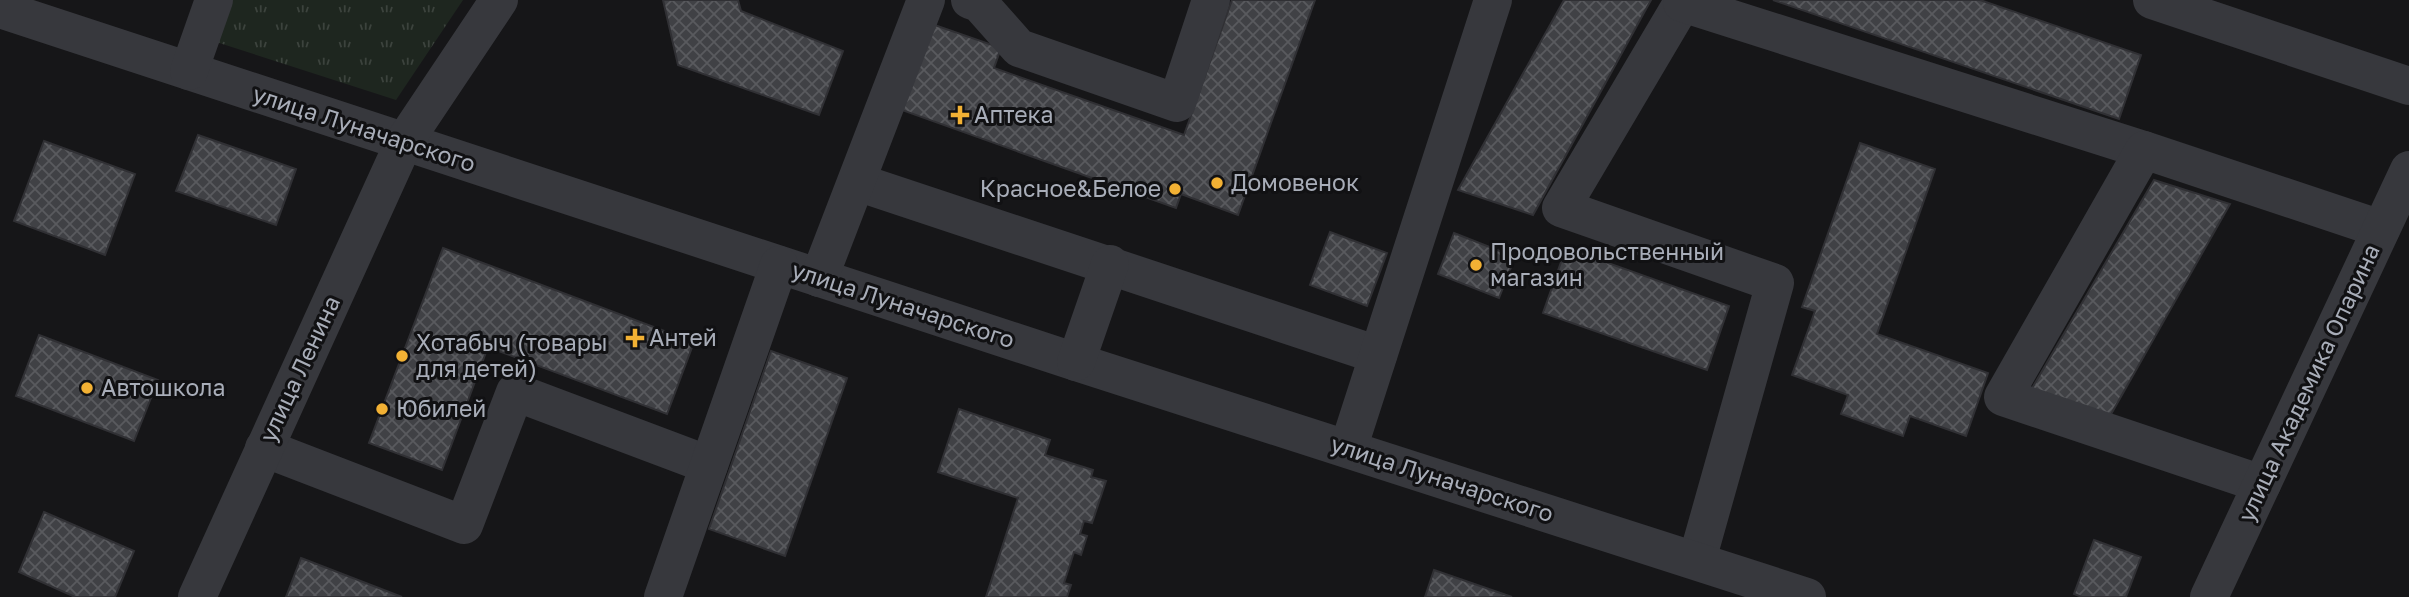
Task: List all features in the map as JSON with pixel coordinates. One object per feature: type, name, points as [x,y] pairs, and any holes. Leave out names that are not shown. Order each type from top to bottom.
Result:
[{"type":"street","points":[[189,71],[214,0]]},
{"type":"street","name":"улица Ленина","points":[[197,597],[404,142],[499,0]]},
{"type":"street","points":[[819,278],[926,0]]},
{"type":"street","points":[[970,0],[979,3],[1019,48],[1177,103],[1211,0]]},
{"type":"street","points":[[1348,449],[1493,0]]},
{"type":"street","points":[[2152,0],[2409,86]]},
{"type":"street","points":[[1697,561],[1775,283],[1561,208],[1683,1],[2381,229]]},
{"type":"street","name":"улица Луначарского","points":[[0,9],[1076,362],[1807,597]]},
{"type":"street","points":[[2144,150],[2003,397],[2262,484]]},
{"type":"street","name":"улица Академика Опарина","points":[[2209,597],[2409,170]]},
{"type":"street","points":[[857,181],[1378,355]]},
{"type":"street","points":[[1076,362],[1110,264]]},
{"type":"street","points":[[663,597],[779,265]]},
{"type":"street","points":[[264,448],[464,525],[515,392],[709,465]]},
{"type":"green space","points":[[228,0],[463,0],[396,100],[213,41]]},
{"type":"building","points":[[663,0],[738,0],[741,11],[843,51],[819,115],[678,65]]},
{"type":"building","points":[[1232,0],[1315,0],[1238,215],[1181,194],[1176,208],[899,109],[929,23],[1001,48],[994,68],[1184,135]]},
{"type":"building","points":[[1564,0],[1651,0],[1533,215],[1458,190]]},
{"type":"building","points":[[1773,0],[1980,0],[2141,55],[2119,119]]},
{"type":"building","points":[[198,135],[296,169],[276,225],[176,191]]},
{"type":"building","points":[[44,141],[135,174],[105,255],[14,221]]},
{"type":"building","points":[[1860,143],[1935,169],[1877,334],[1988,373],[1966,436],[1910,416],[1903,436],[1841,414],[1848,395],[1792,375],[1815,311],[1802,307]]},
{"type":"building","points":[[2154,180],[2230,204],[2110,416],[2031,390]]},
{"type":"building","points":[[1330,232],[1387,253],[1367,306],[1310,285]]},
{"type":"building","name":"Продовольственный магазин","points":[[1454,233],[1515,257],[1499,298],[1438,274]]},
{"type":"building","points":[[443,248],[694,342],[667,414],[488,347],[442,470],[369,443]]},
{"type":"building","points":[[1566,248],[1729,306],[1707,370],[1543,313]]},
{"type":"building","name":"Автошкола","points":[[39,335],[158,380],[134,441],[16,396]]},
{"type":"building","points":[[771,351],[847,378],[785,556],[709,529]]},
{"type":"building","points":[[959,409],[1050,440],[1045,455],[1093,470],[1091,477],[1106,481],[1092,523],[1084,521],[1080,534],[1087,536],[1081,555],[1074,552],[1064,583],[1071,585],[1067,597],[986,597],[1018,498],[938,472]]},
{"type":"building","points":[[44,512],[134,551],[115,597],[75,597],[19,572]]},
{"type":"building","points":[[2094,540],[2141,557],[2126,597],[2082,597],[2074,594]]},
{"type":"building","points":[[301,558],[402,597],[286,597]]},
{"type":"building","points":[[1434,570],[1512,597],[1425,597]]},
{"type":"place","name":"Аптека","points":[[960,115]]},
{"type":"place","name":"Домовенок","points":[[1217,183]]},
{"type":"place","name":"Красное&Белое","points":[[1175,189]]},
{"type":"place","name":"Продовольственный магазин","points":[[1476,265]]},
{"type":"place","name":"Антей","points":[[635,338]]},
{"type":"place","name":"Хотабыч (товары для детей)","points":[[402,356]]},
{"type":"place","name":"Автошкола","points":[[87,388]]},
{"type":"place","name":"Юбилей","points":[[382,409]]}]
